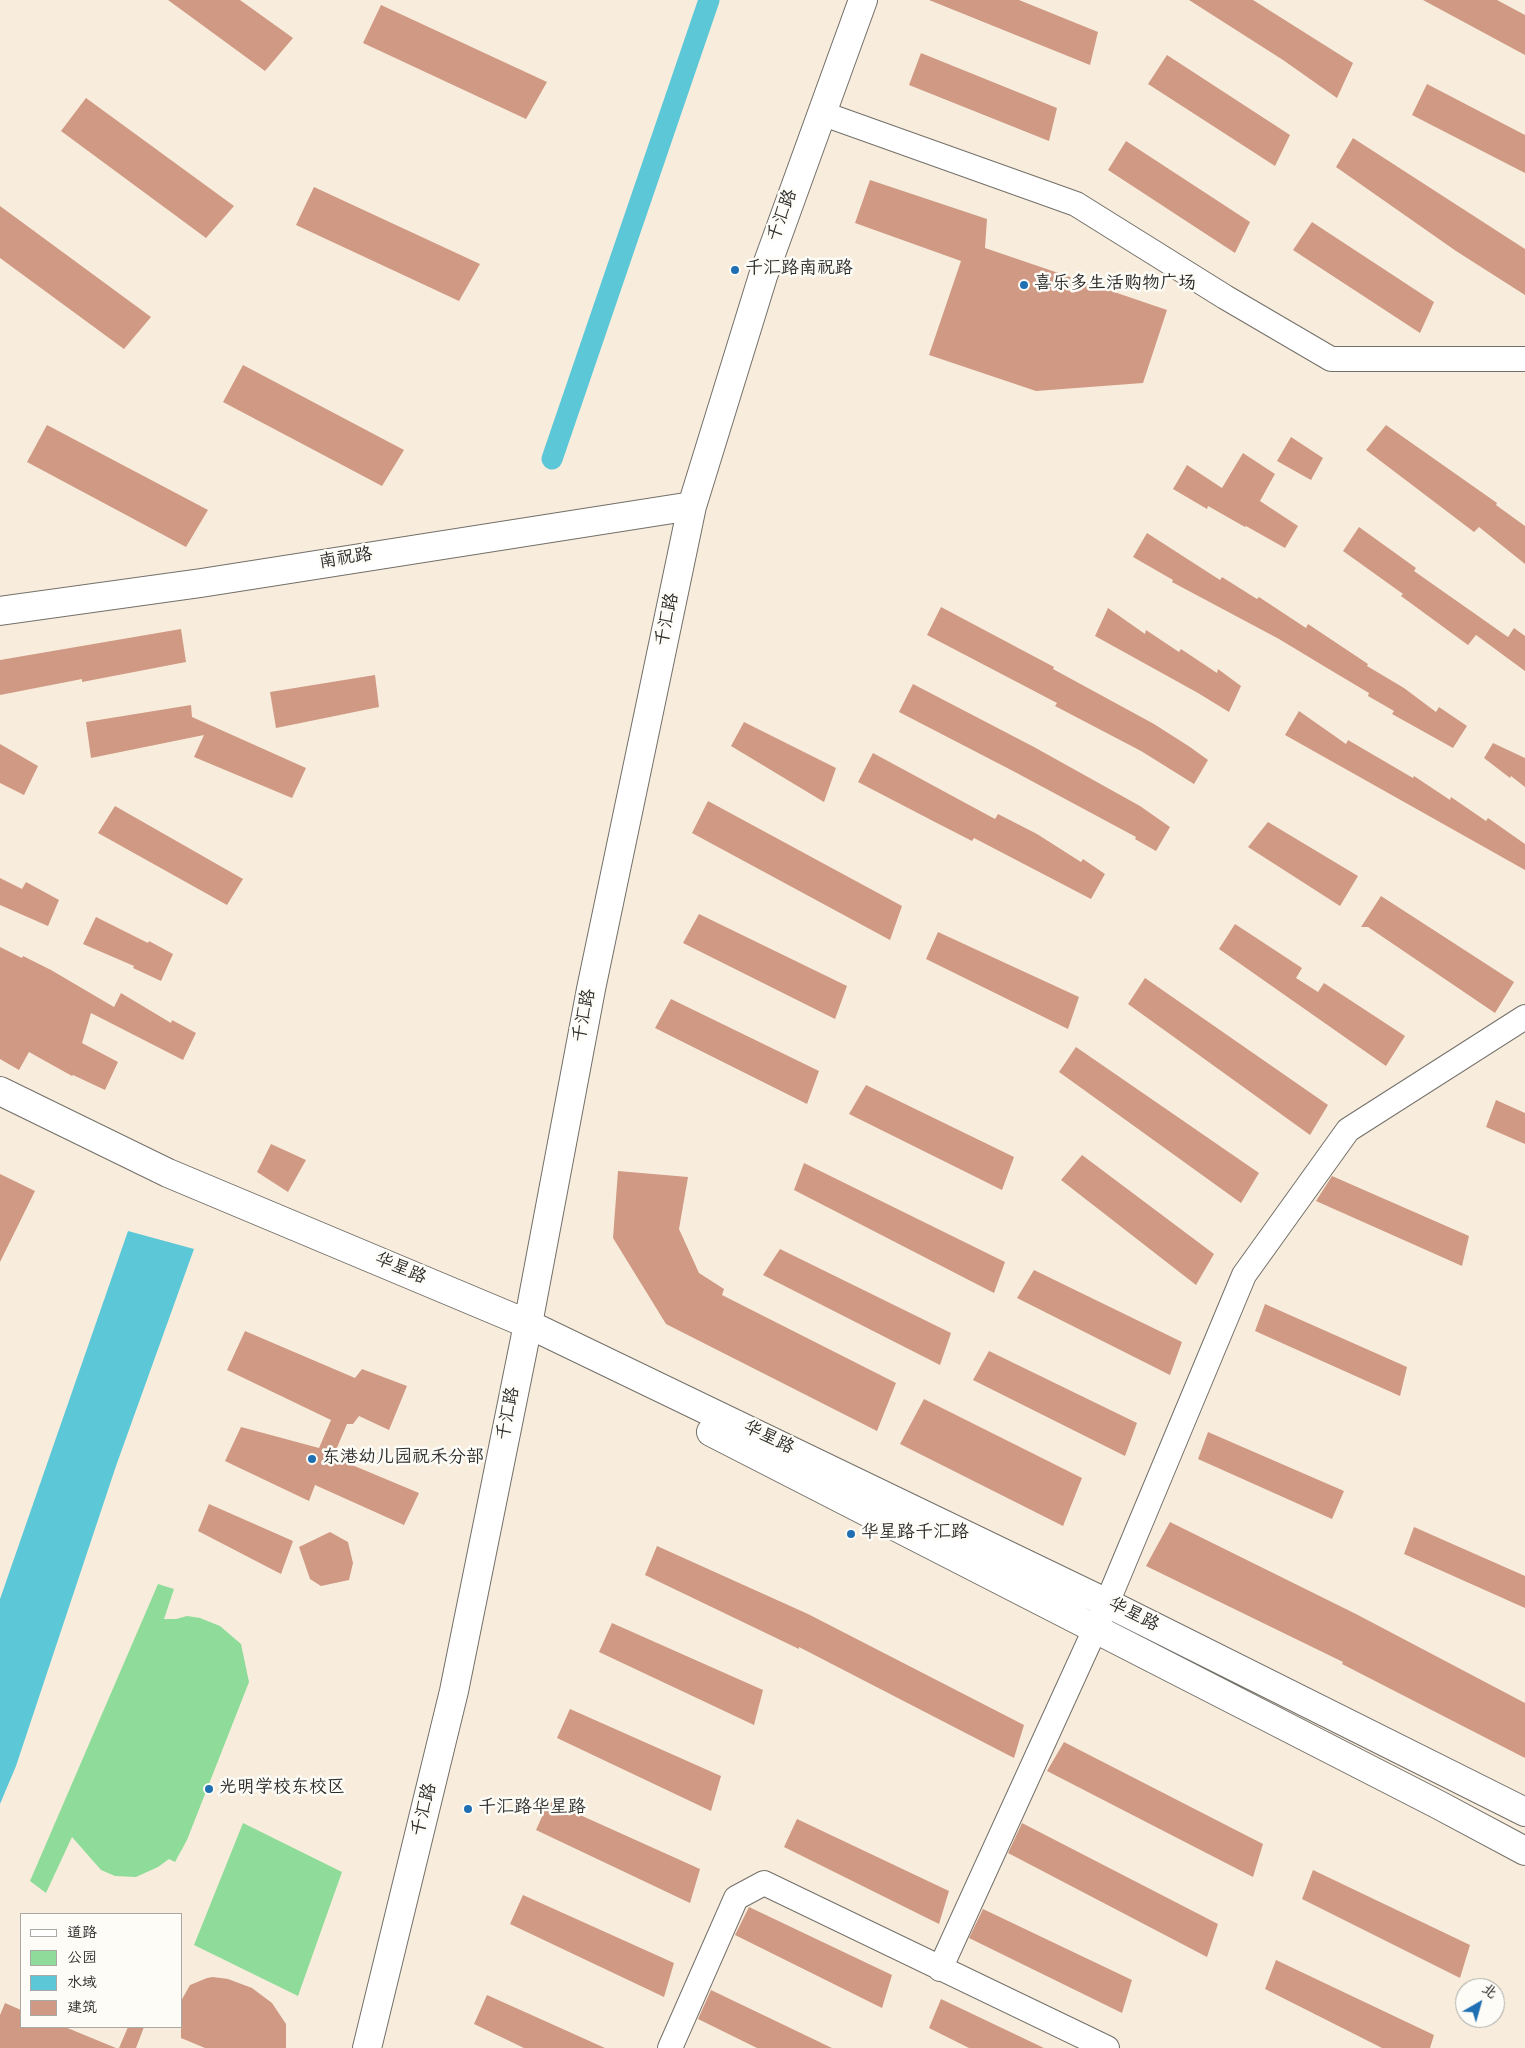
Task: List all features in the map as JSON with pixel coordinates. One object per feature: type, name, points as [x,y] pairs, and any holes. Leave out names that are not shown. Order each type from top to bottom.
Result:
[{"type":"street","name":"千汇路","points":[[367,2048],[454,1691],[528,1324],[591,989],[692,506],[763,276],[863,0]]},
{"type":"street","points":[[821,113],[1076,204],[1226,297],[1331,358],[1525,359]]},
{"type":"street","name":"南祝路","points":[[0,611],[201,583],[692,506]]},
{"type":"street","points":[[940,1969],[1107,1603],[1244,1275],[1348,1130],[1525,1017]]},
{"type":"street","name":"华星路","points":[[0,1092],[168,1172],[528,1324],[1107,1603],[1525,1812]]},
{"type":"street","points":[[528,1324],[580,1366],[1096,1628],[1525,1851]]},
{"type":"street","points":[[670,2048],[736,1898],[764,1883],[1107,2048]]},
{"type":"green space","points":[[158,1584],[174,1589],[164,1619],[176,1619],[187,1616],[200,1618],[220,1626],[241,1644],[249,1682],[187,1840],[175,1862],[169,1859],[158,1867],[136,1877],[115,1876],[101,1870],[72,1837],[46,1893],[30,1881]]},
{"type":"green space","points":[[243,1823],[342,1872],[298,1996],[194,1945]]},
{"type":"water","points":[[128,1231],[194,1249],[116,1466],[16,1766],[0,1804],[0,1599]]},
{"type":"building","points":[[168,0],[240,0],[293,38],[265,71]]},
{"type":"building","points":[[929,0],[1019,0],[1098,32],[1090,65]]},
{"type":"building","points":[[1189,0],[1253,0],[1353,63],[1337,98],[1283,60]]},
{"type":"building","points":[[1423,0],[1497,0],[1525,15],[1525,55]]},
{"type":"building","points":[[381,5],[547,82],[526,119],[363,43]]},
{"type":"building","points":[[921,53],[1057,108],[1049,141],[909,85]]},
{"type":"building","points":[[1167,55],[1290,135],[1275,166],[1148,84]]},
{"type":"building","points":[[1427,84],[1525,135],[1525,173],[1412,115]]},
{"type":"building","points":[[86,98],[234,206],[206,238],[61,131]]},
{"type":"building","points":[[1353,138],[1525,249],[1525,295],[1456,251],[1336,167]]},
{"type":"building","points":[[1126,141],[1250,222],[1235,253],[1108,170]]},
{"type":"building","name":"喜乐多生活购物广场","points":[[870,180],[987,219],[985,248],[1167,310],[1143,383],[1036,391],[929,355],[961,261],[855,223]]},
{"type":"building","points":[[314,187],[480,264],[459,301],[296,225]]},
{"type":"building","points":[[0,206],[151,317],[124,349],[0,258]]},
{"type":"building","points":[[1312,222],[1434,302],[1420,333],[1293,250]]},
{"type":"building","points":[[243,365],[404,450],[382,486],[223,402]]},
{"type":"building","points":[[47,425],[208,510],[186,547],[27,462]]},
{"type":"building","points":[[1386,425],[1497,503],[1496,505],[1525,526],[1525,564],[1479,527],[1474,532],[1366,450]]},
{"type":"building","points":[[1291,437],[1323,458],[1311,480],[1277,461]]},
{"type":"building","points":[[1243,453],[1275,474],[1260,501],[1298,526],[1285,548],[1208,506],[1207,509],[1173,489],[1187,465],[1222,488]]},
{"type":"building","points":[[1359,527],[1416,568],[1414,571],[1508,637],[1514,628],[1525,636],[1525,671],[1476,635],[1468,645],[1401,596],[1403,594],[1343,551]]},
{"type":"building","points":[[1147,533],[1220,580],[1222,577],[1257,599],[1259,597],[1306,628],[1308,624],[1368,664],[1367,666],[1404,688],[1436,712],[1439,707],[1467,726],[1453,748],[1392,714],[1394,711],[1368,696],[1369,693],[1279,639],[1172,582],[1173,580],[1133,557]]},
{"type":"building","points":[[941,607],[1054,667],[1053,669],[1154,724],[1190,747],[1208,760],[1194,784],[1141,751],[1055,706],[1057,703],[927,635]]},
{"type":"building","points":[[1108,608],[1145,634],[1146,630],[1179,652],[1181,649],[1217,673],[1218,669],[1241,686],[1229,712],[1095,636]]},
{"type":"building","points":[[181,629],[186,662],[82,682],[82,679],[0,695],[0,660]]},
{"type":"building","points":[[375,675],[379,707],[276,728],[270,692]]},
{"type":"building","points":[[913,684],[1034,747],[1140,806],[1170,827],[1156,851],[1135,839],[1136,837],[899,712]]},
{"type":"building","points":[[191,705],[192,717],[306,768],[292,798],[194,757],[204,735],[91,758],[86,722]]},
{"type":"building","points":[[1299,711],[1346,744],[1348,740],[1413,778],[1414,776],[1450,800],[1451,797],[1486,821],[1488,818],[1525,844],[1525,870],[1285,735]]},
{"type":"building","points":[[744,722],[836,768],[824,802],[731,746]]},
{"type":"building","points":[[1493,743],[1525,758],[1525,787],[1484,758]]},
{"type":"building","points":[[0,744],[38,766],[24,795],[0,783]]},
{"type":"building","points":[[873,753],[995,819],[998,814],[1037,834],[1081,862],[1083,859],[1105,874],[1091,899],[974,838],[972,841],[858,782]]},
{"type":"building","points":[[708,801],[902,906],[890,940],[692,833]]},
{"type":"building","points":[[115,806],[243,879],[227,905],[98,833]]},
{"type":"building","points":[[1268,822],[1358,876],[1340,906],[1248,847]]},
{"type":"building","points":[[0,878],[22,889],[26,882],[59,900],[48,926],[0,905]]},
{"type":"building","points":[[1381,896],[1514,982],[1495,1013],[1368,927],[1361,927]]},
{"type":"building","points":[[699,914],[847,986],[835,1019],[683,943]]},
{"type":"building","points":[[96,917],[173,954],[161,981],[133,968],[134,966],[83,944]]},
{"type":"building","points":[[1235,924],[1302,968],[1296,978],[1318,992],[1324,983],[1405,1036],[1386,1066],[1219,949]]},
{"type":"building","points":[[938,932],[1079,997],[1068,1029],[926,959]]},
{"type":"building","points":[[0,947],[51,970],[114,1007],[121,993],[171,1023],[172,1020],[196,1033],[183,1060],[91,1013],[82,1043],[118,1062],[105,1090],[72,1076],[29,1052],[19,1070],[0,1059]]},
{"type":"building","points":[[1145,978],[1328,1105],[1310,1135],[1128,1004]]},
{"type":"building","points":[[671,999],[819,1071],[807,1104],[655,1028]]},
{"type":"building","points":[[1076,1047],[1259,1173],[1241,1203],[1059,1072]]},
{"type":"building","points":[[866,1085],[1014,1157],[1002,1190],[849,1114]]},
{"type":"building","points":[[1496,1100],[1525,1113],[1525,1144],[1486,1127]]},
{"type":"building","points":[[271,1144],[306,1160],[288,1192],[257,1172]]},
{"type":"building","points":[[1082,1155],[1214,1254],[1196,1285],[1061,1180]]},
{"type":"building","points":[[804,1163],[1005,1262],[994,1293],[794,1190]]},
{"type":"building","points":[[618,1171],[688,1177],[679,1229],[699,1273],[724,1289],[722,1295],[896,1383],[877,1431],[666,1324],[613,1238]]},
{"type":"building","points":[[0,1174],[35,1191],[0,1262]]},
{"type":"building","points":[[1332,1176],[1469,1236],[1462,1266],[1316,1201]]},
{"type":"building","points":[[780,1249],[951,1333],[940,1365],[763,1275]]},
{"type":"building","points":[[1034,1270],[1182,1342],[1170,1375],[1017,1298]]},
{"type":"building","points":[[1265,1304],[1407,1367],[1400,1396],[1255,1331]]},
{"type":"building","points":[[245,1331],[355,1378],[362,1369],[407,1386],[389,1430],[359,1416],[353,1424],[347,1424],[333,1457],[419,1493],[404,1525],[315,1485],[309,1501],[225,1461],[241,1427],[319,1448],[331,1420],[227,1370]]},
{"type":"building","points":[[989,1351],[1137,1423],[1125,1456],[973,1380]]},
{"type":"building","points":[[924,1399],[1082,1478],[1063,1526],[900,1444]]},
{"type":"building","points":[[1208,1432],[1344,1491],[1332,1519],[1198,1459]]},
{"type":"building","points":[[209,1504],[293,1541],[281,1574],[198,1531]]},
{"type":"building","points":[[1170,1522],[1356,1614],[1525,1703],[1525,1758],[1342,1664],[1343,1662],[1146,1566]]},
{"type":"building","points":[[1414,1527],[1525,1576],[1525,1608],[1404,1554]]},
{"type":"building","points":[[330,1532],[348,1542],[353,1563],[349,1580],[321,1586],[310,1579],[299,1547]]},
{"type":"building","points":[[657,1546],[808,1614],[1024,1725],[1014,1758],[799,1647],[799,1649],[645,1575]]},
{"type":"building","points":[[612,1623],[763,1690],[754,1725],[599,1652]]},
{"type":"building","points":[[570,1709],[721,1776],[711,1811],[557,1738]]},
{"type":"building","points":[[1064,1742],[1263,1844],[1253,1877],[1047,1771]]},
{"type":"building","points":[[549,1801],[700,1869],[690,1903],[536,1830]]},
{"type":"building","points":[[797,1819],[949,1891],[939,1924],[784,1847]]},
{"type":"building","points":[[1022,1823],[1218,1924],[1207,1957],[1008,1853]]},
{"type":"building","points":[[1313,1870],[1470,1945],[1460,1978],[1302,1899]]},
{"type":"building","points":[[523,1895],[674,1963],[664,1997],[510,1924]]},
{"type":"building","points":[[749,1907],[892,1975],[882,2008],[735,1935]]},
{"type":"building","points":[[983,1909],[1132,1980],[1122,2013],[969,1938]]},
{"type":"building","points":[[1276,1960],[1434,2035],[1430,2048],[1382,2048],[1265,1989]]},
{"type":"building","points":[[207,1978],[228,1979],[252,1988],[272,2003],[286,2024],[286,2048],[205,2048],[181,2038],[182,1999],[190,1985]]},
{"type":"building","points":[[711,1990],[832,2048],[757,2048],[698,2019]]},
{"type":"building","points":[[487,1995],[605,2048],[524,2048],[474,2024]]},
{"type":"building","points":[[941,1999],[1044,2048],[969,2048],[929,2028]]},
{"type":"building","points":[[5,2003],[20,2010],[20,2028],[67,2028],[116,2048],[0,2048],[0,2015]]},
{"type":"building","points":[[128,2028],[144,2028],[136,2048],[119,2048]]},
{"type":"waterway","points":[[552,459],[709,0]]},
{"type":"place","name":"千汇路南祝路","points":[[735,270]]},
{"type":"place","name":"喜乐多生活购物广场","points":[[1024,285]]},
{"type":"place","name":"东港幼儿园祝禾分部","points":[[312,1459]]},
{"type":"place","name":"华星路千汇路","points":[[851,1534]]},
{"type":"place","name":"光明学校东校区","points":[[209,1789]]},
{"type":"place","name":"千汇路华星路","points":[[468,1809]]}]
